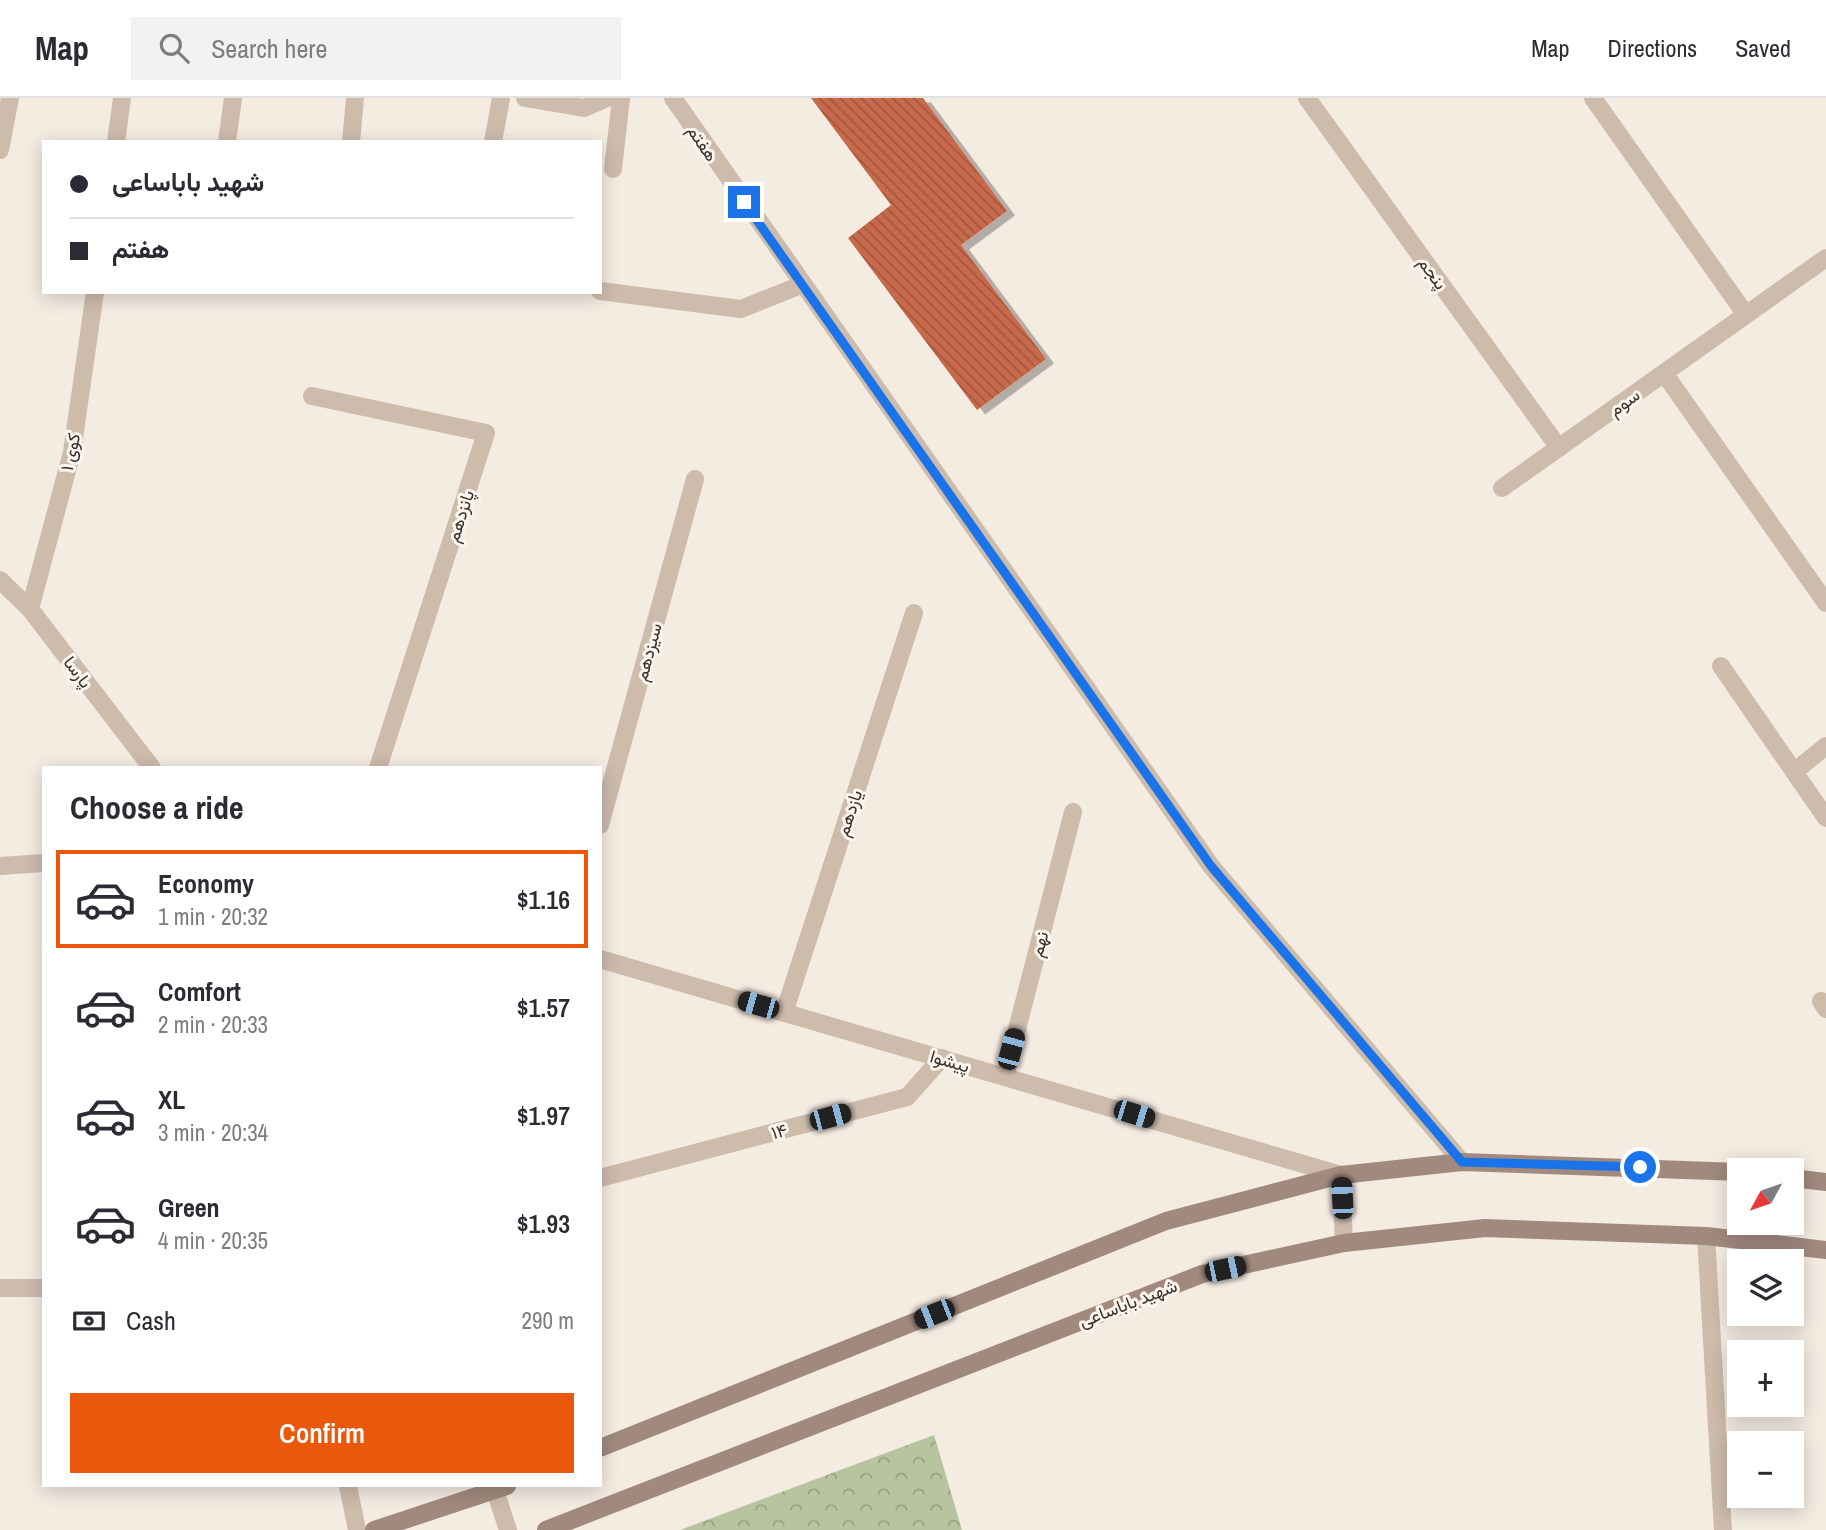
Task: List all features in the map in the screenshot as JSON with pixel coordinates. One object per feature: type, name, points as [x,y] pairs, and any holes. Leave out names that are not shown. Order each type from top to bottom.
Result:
[{"type":"main road","points":[[602,1447],[1166,1221],[1341,1175],[1462,1162],[1727,1172]]},
{"type":"main road","points":[[1804,1179],[1826,1182]]},
{"type":"main road","name":"شهید باباساعی","points":[[546,1530],[1202,1274],[1344,1243],[1485,1227],[1706,1236],[1826,1250]]},
{"type":"main road","points":[[374,1530],[501,1488]]},
{"type":"street","points":[[0,150],[10,98]]},
{"type":"street","points":[[116,140],[122,98]]},
{"type":"street","points":[[227,140],[233,98]]},
{"type":"street","points":[[351,140],[355,98]]},
{"type":"street","points":[[493,140],[501,98]]},
{"type":"street","points":[[525,98],[584,108],[607,98]]},
{"type":"street","points":[[613,169],[621,98]]},
{"type":"street","name":"هفتم","points":[[673,98],[801,285],[1211,866],[1462,1162]]},
{"type":"street","name":"پنجم","points":[[1307,98],[1559,448]]},
{"type":"street","points":[[1593,98],[1746,315]]},
{"type":"street","name":"سوم","points":[[1502,488],[1826,258]]},
{"type":"street","points":[[602,291],[741,309],[801,285]]},
{"type":"street","name":"کوی ۱","points":[[30,609],[72,452],[95,294]]},
{"type":"street","points":[[1664,373],[1826,603]]},
{"type":"street","name":"پانزدهم","points":[[312,396],[486,433],[379,766]]},
{"type":"street","name":"سیزدهم","points":[[602,818],[695,479]]},
{"type":"street","name":"پارسا","points":[[0,580],[30,609],[150,766]]},
{"type":"street","name":"یازدهم","points":[[785,1013],[914,613]]},
{"type":"street","points":[[1721,666],[1826,818]]},
{"type":"street","points":[[1795,771],[1826,747]]},
{"type":"street","name":"نهم","points":[[1004,1076],[1073,812]]},
{"type":"street","points":[[0,866],[42,863]]},
{"type":"street","name":"پیشوا","points":[[602,960],[1341,1175]]},
{"type":"street","name":"۱۴","points":[[602,1177],[907,1097],[942,1058]]},
{"type":"street","points":[[1341,1175],[1344,1243]]},
{"type":"street","points":[[1706,1236],[1723,1530]]},
{"type":"street","points":[[0,1288],[42,1289]]},
{"type":"street","points":[[348,1487],[357,1530]]},
{"type":"street","points":[[501,1488],[508,1530]]},
{"type":"green space","points":[[934,1435],[962,1530],[680,1530]]},
{"type":"building","points":[[811,98],[923,98],[1007,211],[961,245],[1046,359],[977,410],[848,238],[891,205]]},
{"type":"route","points":[[744,202],[1211,866],[1462,1162],[1640,1167]]}]
